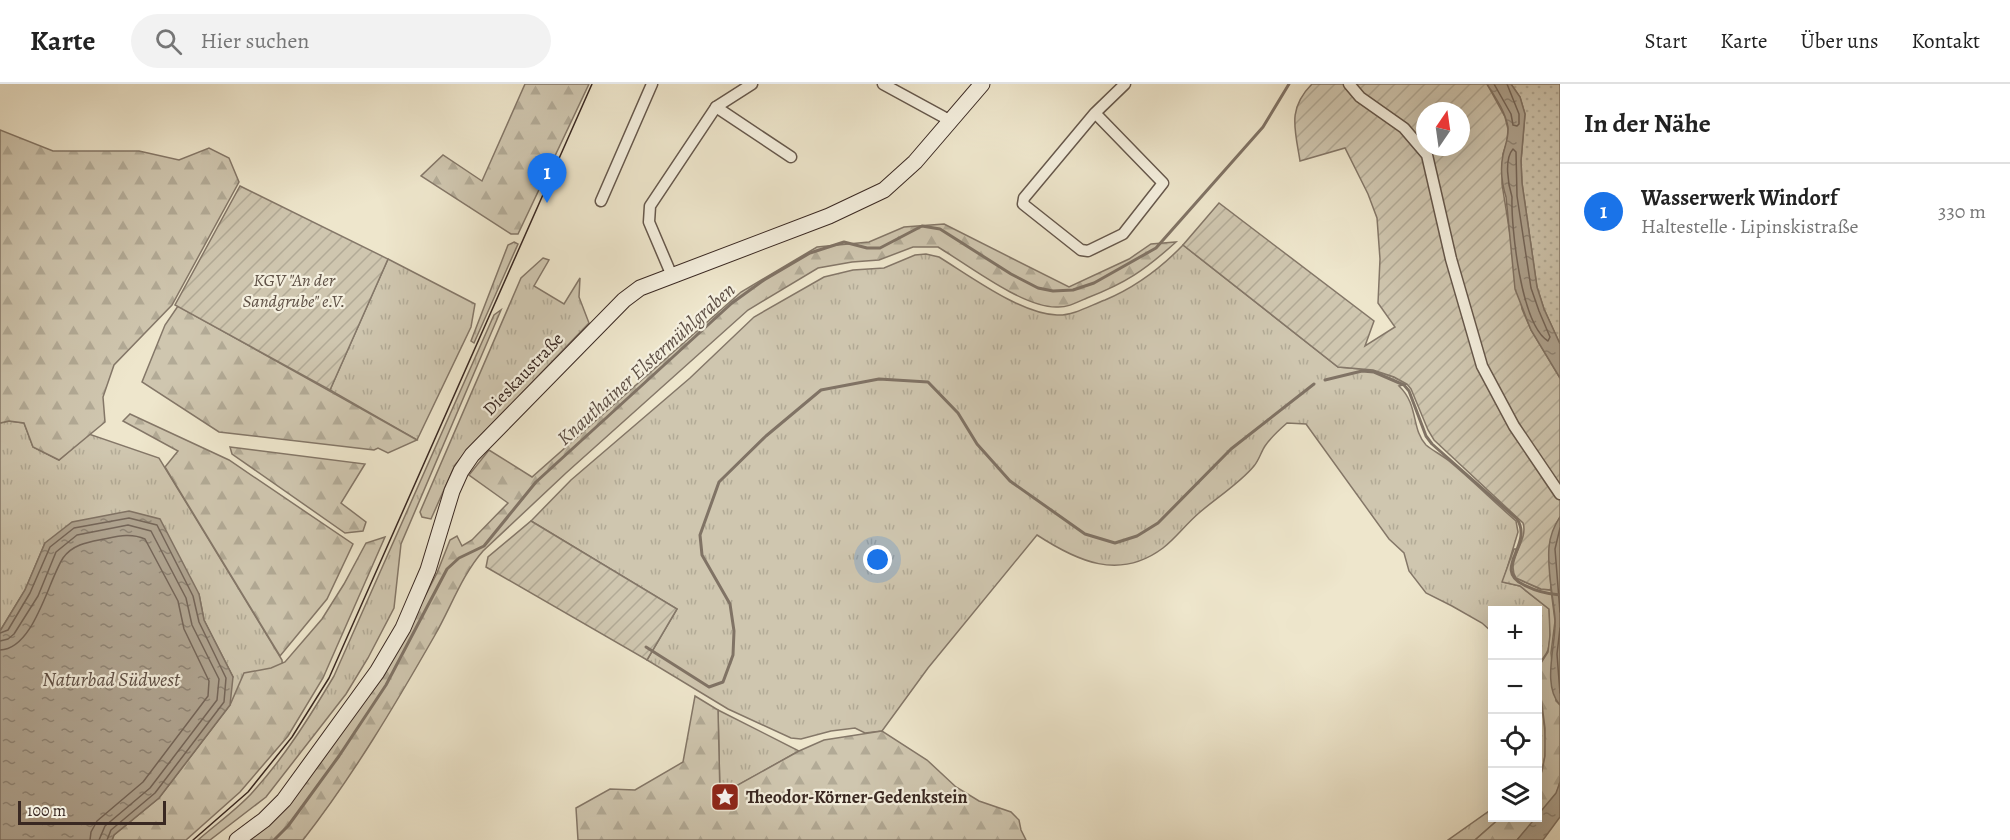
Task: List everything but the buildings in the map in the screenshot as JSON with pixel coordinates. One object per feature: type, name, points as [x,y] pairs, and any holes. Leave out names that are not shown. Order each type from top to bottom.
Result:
[{"type":"main road","name":"Dieskaustraße","points":[[237,840],[264,820],[284,800],[377,672],[403,628],[428,570],[452,491],[461,471],[472,455],[624,300],[640,288],[829,216],[884,190],[915,162],[982,84]]},
{"type":"street","points":[[601,201],[652,84]]},
{"type":"street","points":[[672,276],[649,222],[650,206],[716,107],[752,84]]},
{"type":"street","points":[[883,84],[949,120]]},
{"type":"street","points":[[1095,113],[1163,183],[1123,234],[1088,251],[1081,250],[1023,204],[1024,198],[1095,113],[1125,84]]},
{"type":"street","points":[[1349,84],[1360,97],[1404,128],[1427,155],[1451,259],[1482,366],[1508,416],[1560,494]]},
{"type":"street","points":[[716,107],[791,157]]},
{"type":"green space","points":[[525,84],[589,84],[518,234],[511,234],[421,176],[443,155],[482,181]]},
{"type":"green space","points":[[1312,84],[1487,84],[1505,117],[1508,129],[1503,154],[1502,184],[1522,309],[1531,330],[1560,378],[1560,517],[1551,543],[1551,590],[1541,589],[1516,578],[1513,565],[1523,537],[1523,523],[1434,440],[1407,384],[1373,370],[1338,367],[1183,245],[1219,203],[1374,321],[1365,346],[1395,327],[1378,303],[1380,259],[1377,218],[1368,194],[1345,148],[1300,161],[1295,129],[1299,102]]},
{"type":"green space","points":[[1511,84],[1560,84],[1560,344],[1537,287],[1522,183],[1521,161],[1525,114],[1520,97]]},
{"type":"green space","points":[[0,130],[53,151],[139,151],[179,160],[209,148],[229,158],[239,182],[172,305],[114,365],[103,397],[105,422],[59,460],[33,447],[24,423],[9,421],[0,423]]},
{"type":"green space","name":"KGV \"An der Sandgrube\" e.V.","points":[[240,186],[388,259],[330,390],[175,305]]},
{"type":"green space","points":[[944,224],[1069,287],[1129,259],[1151,244],[1176,242],[1124,281],[1064,307],[1042,305],[1012,293],[938,247],[913,247],[879,260],[818,268],[748,310],[566,473],[483,551],[469,570],[435,635],[373,740],[303,840],[247,840],[303,782],[383,677],[437,573],[450,540],[457,536],[462,546],[472,540],[508,503],[469,475],[489,450],[532,477],[741,292],[817,247],[869,242],[904,227]]},
{"type":"green space","points":[[514,242],[518,244],[474,343],[471,341],[508,245]]},
{"type":"green space","points":[[1183,245],[1338,367],[1373,370],[1407,384],[1399,386],[1410,401],[1421,439],[1516,521],[1518,532],[1503,582],[1520,586],[1549,609],[1549,645],[1542,661],[1542,606],[1488,606],[1488,628],[1426,593],[1409,571],[1404,553],[1389,539],[1306,424],[1287,423],[1267,443],[1256,464],[1248,473],[1199,513],[1168,544],[1147,558],[1130,564],[1098,564],[1067,553],[1037,535],[928,668],[882,731],[865,733],[855,728],[831,731],[801,739],[791,738],[728,709],[647,660],[677,609],[531,521],[571,480],[690,378],[754,317],[824,277],[853,270],[884,268],[915,255],[926,254],[939,257],[1012,301],[1043,313],[1057,315],[1082,310],[1137,283],[1156,270]]},
{"type":"green space","points":[[543,258],[549,260],[534,286],[564,304],[580,278],[579,297],[589,323],[471,446],[455,465],[431,519],[422,517],[420,512],[521,278]]},
{"type":"green space","points":[[388,259],[475,304],[471,327],[417,440],[330,390]]},
{"type":"green space","points":[[178,306],[417,440],[388,453],[378,448],[374,450],[219,432],[142,382],[165,325]]},
{"type":"green space","points":[[501,310],[401,544],[394,608],[368,658],[346,694],[266,797],[210,840],[198,840],[251,794],[263,780],[296,737],[334,676],[494,315]]},
{"type":"green space","points":[[130,414],[229,460],[353,544],[327,599],[280,656],[165,467],[178,451],[123,421]]},
{"type":"green space","points":[[9,421],[24,423],[33,447],[59,460],[89,434],[159,458],[282,660],[284,686],[112,840],[233,677],[204,620],[199,594],[45,543],[25,590],[0,631],[0,423]]},
{"type":"green space","points":[[230,447],[365,464],[341,503],[366,522],[363,531],[345,533],[232,454]]},
{"type":"green space","points":[[531,521],[677,609],[647,660],[486,567],[488,557]]},
{"type":"green space","points":[[385,537],[323,678],[288,736],[240,792],[186,840],[112,840],[114,835],[159,798],[230,705],[244,673],[271,668],[285,662],[322,619],[366,543]]},
{"type":"green space","points":[[1514,549],[1519,549],[1513,569],[1516,578],[1540,589],[1551,590],[1555,621],[1551,653],[1556,701],[1560,705],[1560,782],[1557,793],[1542,812],[1545,728],[1542,705],[1542,661],[1548,652],[1549,609],[1520,586],[1502,582]]},
{"type":"green space","points":[[695,696],[718,710],[720,795],[799,751],[824,740],[882,731],[927,760],[956,787],[979,801],[1011,812],[1019,820],[1026,840],[578,840],[576,808],[610,789],[635,790],[683,762]]},
{"type":"green space","points":[[1542,706],[1545,727],[1542,771]]},
{"type":"green space","points":[[718,710],[799,751],[720,795]]},
{"type":"green space","points":[[1488,812],[1488,822],[1495,822],[1475,840],[1448,840]]},
{"type":"green space","points":[[1495,822],[1533,822],[1517,840],[1475,840]]},
{"type":"water","points":[[1487,84],[1511,84],[1520,97],[1525,114],[1521,161],[1522,183],[1537,287],[1560,344],[1560,378],[1531,330],[1515,289],[1502,171],[1508,127],[1502,110]]},
{"type":"water","name":"Naturbad Südwest","points":[[129,511],[160,519],[199,594],[204,620],[233,677],[230,705],[159,798],[114,835],[112,840],[0,840],[0,631],[25,590],[45,543],[72,522]]},
{"type":"water","points":[[1560,517],[1560,705],[1554,697],[1551,686],[1555,618],[1549,556],[1551,535]]},
{"type":"water","points":[[1560,782],[1560,817],[1543,840],[1517,840],[1532,822],[1542,822],[1542,810],[1556,793]]},
{"type":"waterway","name":"Knauthainer Elstermühlgraben","points":[[274,840],[288,826],[339,756],[386,685],[447,569],[459,558],[484,546],[536,482],[732,303],[764,280],[810,253],[844,242],[867,248],[880,248],[922,226],[940,229],[1011,274],[1038,288],[1053,291],[1073,290],[1094,283],[1156,248],[1263,127],[1289,84]]},
{"type":"waterway","points":[[1325,380],[1362,371],[1374,372],[1404,385],[1409,391],[1426,436],[1432,444],[1517,519],[1521,529],[1521,538],[1512,564],[1511,572],[1515,579],[1533,589],[1560,595]]},
{"type":"waterway","points":[[646,647],[709,687],[723,682],[733,655],[734,631],[730,604],[702,555],[700,535],[719,482],[766,436],[821,390],[879,379],[928,382],[958,413],[977,444],[1010,481],[1085,534],[1115,543],[1137,536],[1158,523],[1231,449],[1314,384]]},
{"type":"tram line","points":[[193,840],[248,792],[292,737],[329,678],[592,84]]},
{"type":"place","name":"Wasserwerk Windorf","points":[[547,203]]},
{"type":"place","name":"Theodor-Körner-Gedenkstein","points":[[725,797]]}]
